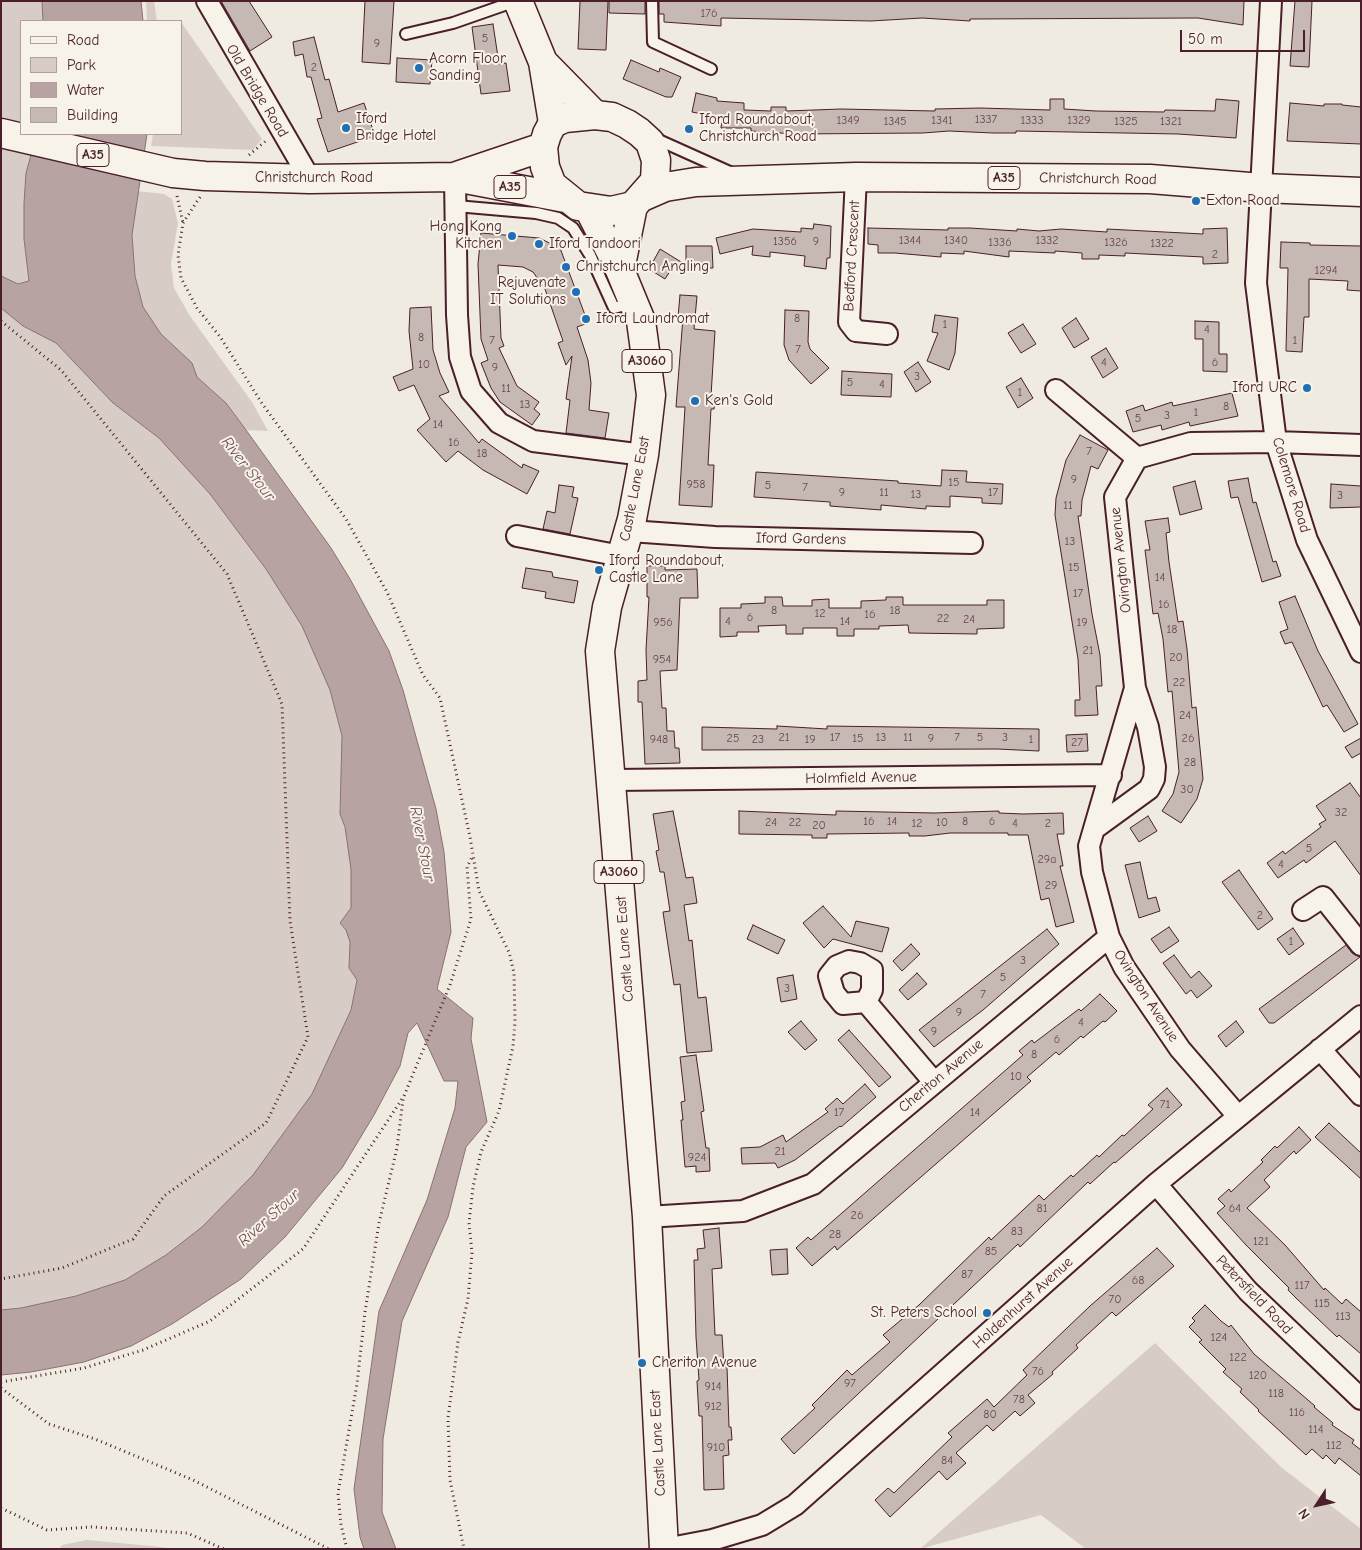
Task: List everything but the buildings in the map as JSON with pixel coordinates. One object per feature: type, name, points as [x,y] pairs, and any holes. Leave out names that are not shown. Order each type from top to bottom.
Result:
[{"type":"main road","points":[[517,1],[543,62],[548,135],[545,167],[552,186],[577,203],[611,211],[638,201]]},
{"type":"main road","points":[[543,62],[594,115]]},
{"type":"main road","points":[[548,135],[565,118],[594,115],[612,117],[639,132],[650,142],[656,160],[655,181],[638,201],[620,270]]},
{"type":"main road","name":"A35","points":[[8,135],[173,183]]},
{"type":"main road","name":"Christchurch Road","points":[[455,177],[548,135]]},
{"type":"main road","points":[[656,160],[696,182]]},
{"type":"main road","name":"Christchurch Road","points":[[173,183],[205,176],[310,179],[455,177],[577,203]]},
{"type":"main road","name":"Christchurch Road","points":[[638,201],[665,187],[696,182],[856,177],[1150,179],[1262,188],[1361,192]]},
{"type":"main road","name":"Castle Lane East","points":[[577,203],[620,270],[642,321],[651,395],[644,455],[630,531],[607,607],[600,651],[648,1217],[664,1549]]},
{"type":"street","name":"Old Bridge Road","points":[[207,1],[310,179]]},
{"type":"street","points":[[1262,188],[1271,1]]},
{"type":"street","points":[[455,177],[457,315],[460,357],[471,391],[499,423],[533,441],[644,455]]},
{"type":"street","name":"Bedford Crescent","points":[[856,177],[850,322],[856,331],[887,334]]},
{"type":"street","name":"Colemore Road","points":[[1262,188],[1256,283],[1276,442],[1307,540],[1361,652]]},
{"type":"street","points":[[1056,390],[1137,458],[1190,444],[1276,442],[1361,445]]},
{"type":"street","name":"Ovington Avenue","points":[[1094,829],[1149,789],[1154,779],[1156,767],[1148,727],[1135,688],[1115,497],[1137,458]]},
{"type":"street","name":"Iford Gardens","points":[[630,531],[715,537],[972,543]]},
{"type":"street","points":[[517,536],[621,556]]},
{"type":"street","name":"Ovington Avenue","points":[[1135,688],[1089,846],[1092,872],[1109,937],[1124,968],[1180,1049],[1237,1115]]},
{"type":"street","name":"Holmfield Avenue","points":[[612,780],[1111,775]]},
{"type":"street","points":[[1303,910],[1323,897],[1361,944]]},
{"type":"street","name":"Cheriton Avenue","points":[[648,1217],[743,1211],[813,1184],[1109,937]]},
{"type":"street","points":[[866,1002],[934,1082]]},
{"type":"street","name":"Holdenhurst Avenue","points":[[664,1549],[712,1540],[762,1525],[795,1505],[1156,1184],[1237,1115],[1361,1016]]},
{"type":"street","points":[[1320,1049],[1361,1095]]},
{"type":"street","name":"Petersfield Road","points":[[1156,1184],[1248,1291],[1361,1399]]},
{"type":"lane","points":[[406,34],[452,23],[517,1]]},
{"type":"lane","points":[[652,1],[653,42],[711,69]]},
{"type":"lane","name":"Christchurch Road","points":[[639,132],[745,179]]},
{"type":"lane","points":[[456,206],[536,213],[558,218],[573,228],[590,255],[614,308],[634,303]]},
{"type":"path","points":[[183,223],[204,192],[205,176]]},
{"type":"path","points":[[173,183],[183,223],[178,255],[181,278],[197,308],[221,338],[261,402],[346,519],[386,592],[423,675],[440,698],[479,891],[509,952],[514,973],[515,1022],[507,1082],[499,1111],[481,1152],[473,1188],[469,1223],[472,1253],[469,1283],[458,1342],[448,1418],[450,1480],[464,1549]]},
{"type":"path","points":[[1,321],[62,370],[227,574],[282,704],[290,921],[308,1037],[266,1123],[164,1196],[133,1239],[62,1268],[1,1279]]},
{"type":"path","points":[[1,1382],[84,1368],[143,1350],[210,1321],[302,1249],[404,1096],[442,1003],[471,919],[467,867],[472,856]]},
{"type":"path","points":[[347,1549],[341,1525],[338,1493],[357,1384],[365,1312],[379,1223],[397,1148],[404,1096]]},
{"type":"path","points":[[1,1388],[48,1424],[95,1439],[193,1480],[329,1549]]},
{"type":"path","points":[[1,1508],[47,1530],[91,1527],[187,1533],[224,1549]]},
{"type":"green space","points":[[1,1],[42,1],[43,20],[20,20],[20,135],[37,135],[24,239],[29,281],[18,284],[1,276]]},
{"type":"green space","points":[[146,1],[154,1],[157,20],[147,20]]},
{"type":"green space","points":[[182,23],[262,139],[253,150],[151,146],[153,135],[182,135]]},
{"type":"green space","points":[[137,191],[164,194],[172,199],[178,223],[171,264],[174,288],[190,316],[252,402],[268,431],[246,430],[226,403],[197,377],[192,363],[161,334],[143,307],[135,276],[132,235]]},
{"type":"green space","points":[[1,308],[23,326],[56,343],[113,403],[159,438],[210,494],[266,569],[302,626],[330,690],[342,736],[340,814],[345,827],[351,869],[351,908],[340,923],[346,930],[350,942],[349,968],[357,980],[351,1010],[312,1094],[253,1175],[202,1227],[166,1255],[125,1280],[76,1296],[21,1308],[1,1310]]},
{"type":"green space","points":[[1155,1343],[1281,1467],[1361,1529],[1361,1549],[1086,1549],[1041,1515],[920,1549]]},
{"type":"green space","points":[[87,1540],[177,1549],[59,1549],[62,1545]]},
{"type":"water","points":[[42,1],[141,1],[143,20],[43,20]]},
{"type":"water","name":"River Stour","points":[[37,135],[147,135],[132,235],[135,276],[143,307],[161,334],[192,363],[197,377],[226,403],[331,548],[350,579],[389,651],[403,690],[436,809],[444,852],[451,932],[437,989],[473,1018],[471,1039],[487,1122],[466,1147],[448,1217],[402,1321],[383,1439],[382,1512],[396,1549],[364,1549],[360,1537],[354,1489],[379,1311],[427,1200],[455,1108],[458,1081],[444,1081],[417,1023],[408,1033],[400,1066],[374,1115],[342,1168],[285,1237],[241,1279],[172,1324],[131,1346],[84,1362],[31,1372],[1,1375],[1,1310],[21,1308],[76,1296],[125,1280],[166,1255],[202,1227],[253,1175],[312,1094],[351,1010],[357,980],[349,968],[350,942],[346,930],[340,923],[351,908],[351,869],[345,827],[340,814],[342,736],[330,690],[302,626],[266,569],[210,494],[159,438],[113,403],[56,343],[23,326],[1,308],[1,276],[18,284],[29,281],[24,239],[26,173]]},
{"type":"place","name":"Acorn Floor Sanding","points":[[419,68]]},
{"type":"place","name":"Iford Bridge Hotel","points":[[346,128]]},
{"type":"place","name":"Iford Roundabout, Christchurch Road","points":[[689,129]]},
{"type":"place","name":"Exton Road","points":[[1196,201]]},
{"type":"place","name":"Hong Kong Kitchen","points":[[512,236]]},
{"type":"place","name":"Iford Tandoori","points":[[539,244]]},
{"type":"place","name":"Christchurch Angling","points":[[566,267]]},
{"type":"place","name":"Rejuvenate IT Solutions","points":[[576,292]]},
{"type":"place","name":"Iford Laundromat","points":[[586,319]]},
{"type":"place","name":"Iford URC","points":[[1307,388]]},
{"type":"place","name":"Ken's Gold","points":[[695,401]]},
{"type":"place","name":"Iford Roundabout, Castle Lane","points":[[599,570]]},
{"type":"place","name":"St. Peters School","points":[[987,1313]]},
{"type":"place","name":"Cheriton Avenue","points":[[642,1363]]}]
